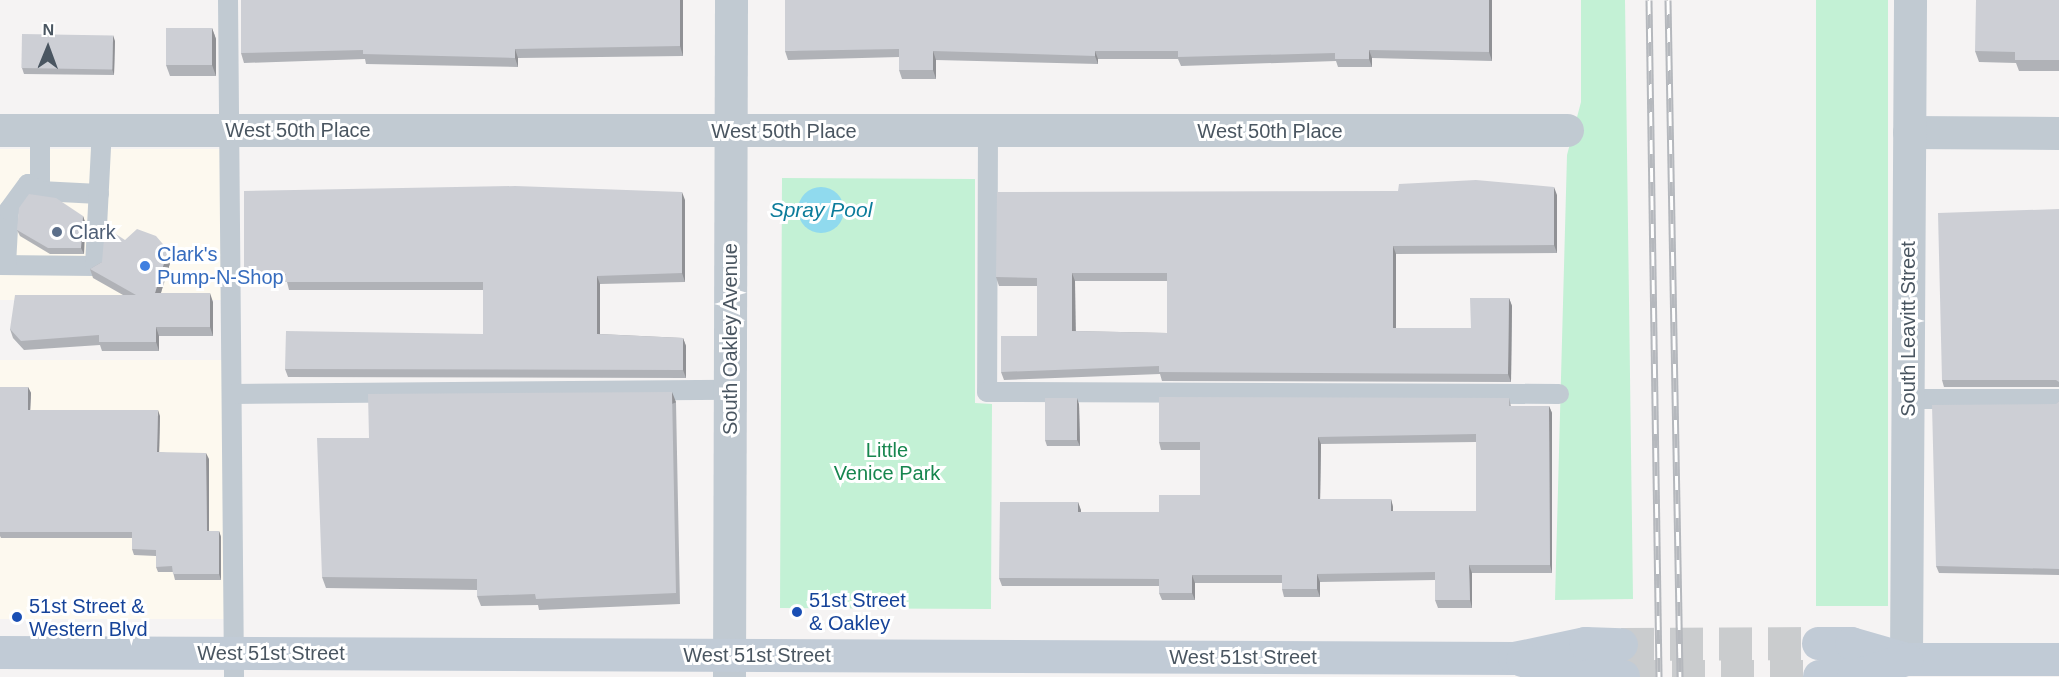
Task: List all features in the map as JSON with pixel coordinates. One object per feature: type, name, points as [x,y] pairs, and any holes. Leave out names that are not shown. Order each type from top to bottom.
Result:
[{"type":"street","name":"South Oakley Avenue","points":[[729,666],[732,0]]},
{"type":"street","name":"South Leavitt Street","points":[[1906,659],[1910,0]]},
{"type":"street","name":"West 50th Place","points":[[0,130],[1568,130]]},
{"type":"street","points":[[1909,132],[2059,133]]},
{"type":"street","name":"West 51st Street","points":[[0,652],[234,665],[1355,667],[1514,658],[1585,643],[1622,644]]},
{"type":"street","points":[[1818,643],[1851,643],[1906,659],[2042,665]]},
{"type":"street","name":"West 51st Street","points":[[1514,658],[1586,676],[1623,676]]},
{"type":"street","points":[[1819,676],[1853,676],[1906,659]]},
{"type":"lane","points":[[228,0],[234,665]]},
{"type":"lane","points":[[39,130],[40,192]]},
{"type":"lane","points":[[99,194],[40,192],[28,184],[9,210],[3,265],[94,266],[99,194],[102,130]]},
{"type":"lane","points":[[988,131],[987,392],[1558,394]]},
{"type":"lane","points":[[232,394],[730,390]]},
{"type":"lane","points":[[1908,399],[2059,399]]},
{"type":"shaded area","points":[[0,149],[229,149],[229,300],[0,300]]},
{"type":"shaded area","points":[[0,360],[231,360],[231,619],[0,619]]},
{"type":"green space","points":[[1581,0],[1625,0],[1633,599],[1555,600],[1567,155],[1581,102]]},
{"type":"green space","points":[[1816,0],[1888,0],[1888,606],[1816,606]]},
{"type":"green space","name":"Little Venice Park","points":[[782,178],[975,179],[975,403],[992,404],[991,609],[780,608]]},
{"type":"water","name":"Spray Pool","points":[[821,187],[830,188],[838,193],[843,201],[843,219],[838,227],[830,232],[821,233],[812,232],[804,227],[799,219],[798,210],[799,201],[804,193],[812,188]]},
{"type":"building","points":[[241,0],[680,0],[680,46],[515,49],[515,58],[363,54],[363,50],[241,53]]},
{"type":"building","points":[[785,0],[1489,0],[1489,52],[1369,50],[1369,59],[1335,59],[1335,53],[1178,57],[1178,51],[1095,51],[1095,56],[933,51],[933,70],[899,70],[899,49],[785,51]]},
{"type":"building","points":[[1976,0],[2059,0],[2059,60],[2015,60],[2015,52],[1975,51]]},
{"type":"building","points":[[166,28],[212,28],[212,65],[166,65]]},
{"type":"building","points":[[22,34],[113,36],[112,70],[21,68]]},
{"type":"building","points":[[1476,180],[1554,187],[1554,245],[1393,246],[1393,328],[1471,328],[1470,298],[1509,298],[1508,374],[1159,372],[1159,366],[1001,372],[1001,336],[1037,336],[1037,278],[996,277],[997,192],[1398,191],[1399,184]],"holes":[[[1072,273],[1167,273],[1167,333],[1072,331]]]},
{"type":"building","points":[[515,186],[682,192],[682,273],[597,276],[597,334],[683,338],[683,370],[285,369],[286,331],[483,334],[483,282],[286,282],[286,274],[244,274],[244,191]]},
{"type":"building","name":"Clark","points":[[29,194],[56,198],[83,216],[81,248],[48,248],[17,230],[19,208]]},
{"type":"building","points":[[2059,209],[2059,382],[2056,380],[1942,380],[1938,213]]},
{"type":"building","points":[[105,227],[125,240],[137,229],[156,236],[168,250],[155,293],[210,293],[210,327],[156,327],[156,342],[99,342],[99,335],[21,341],[10,329],[15,295],[136,295],[90,269],[102,262]]},
{"type":"building","points":[[0,387],[28,387],[28,410],[158,410],[157,452],[206,453],[207,531],[219,531],[219,574],[173,574],[172,566],[156,567],[156,550],[132,549],[132,532],[0,532]]},
{"type":"building","points":[[672,392],[676,593],[536,599],[535,594],[477,596],[477,579],[322,577],[317,438],[369,438],[368,394]]},
{"type":"building","points":[[1159,397],[1509,398],[1509,406],[1549,406],[1550,565],[1469,565],[1470,600],[1435,600],[1435,572],[1317,574],[1317,589],[1282,589],[1282,575],[1192,575],[1192,593],[1159,593],[1159,579],[999,578],[1000,502],[1078,502],[1078,512],[1159,512],[1159,495],[1200,495],[1200,442],[1159,442]],"holes":[[[1476,434],[1476,511],[1391,511],[1391,499],[1318,499],[1318,437]]]},
{"type":"building","points":[[1045,398],[1077,398],[1077,440],[1045,440]]},
{"type":"building","points":[[2059,401],[2059,569],[1936,566],[1932,405],[2056,404]]},
{"type":"tunnel","points":[[1621,644],[1818,643]]},
{"type":"tunnel","points":[[1623,676],[1819,676]]},
{"type":"railway","points":[[1649,0],[1659,677]]},
{"type":"railway","points":[[1668,0],[1680,677]]},
{"type":"place","name":"Clark","points":[[57,232]]},
{"type":"place","name":"Clark's Pump-N-Shop","points":[[145,266]]},
{"type":"place","name":"51st Street & Oakley","points":[[797,612]]},
{"type":"place","name":"51st Street & Western Blvd","points":[[17,617]]}]
